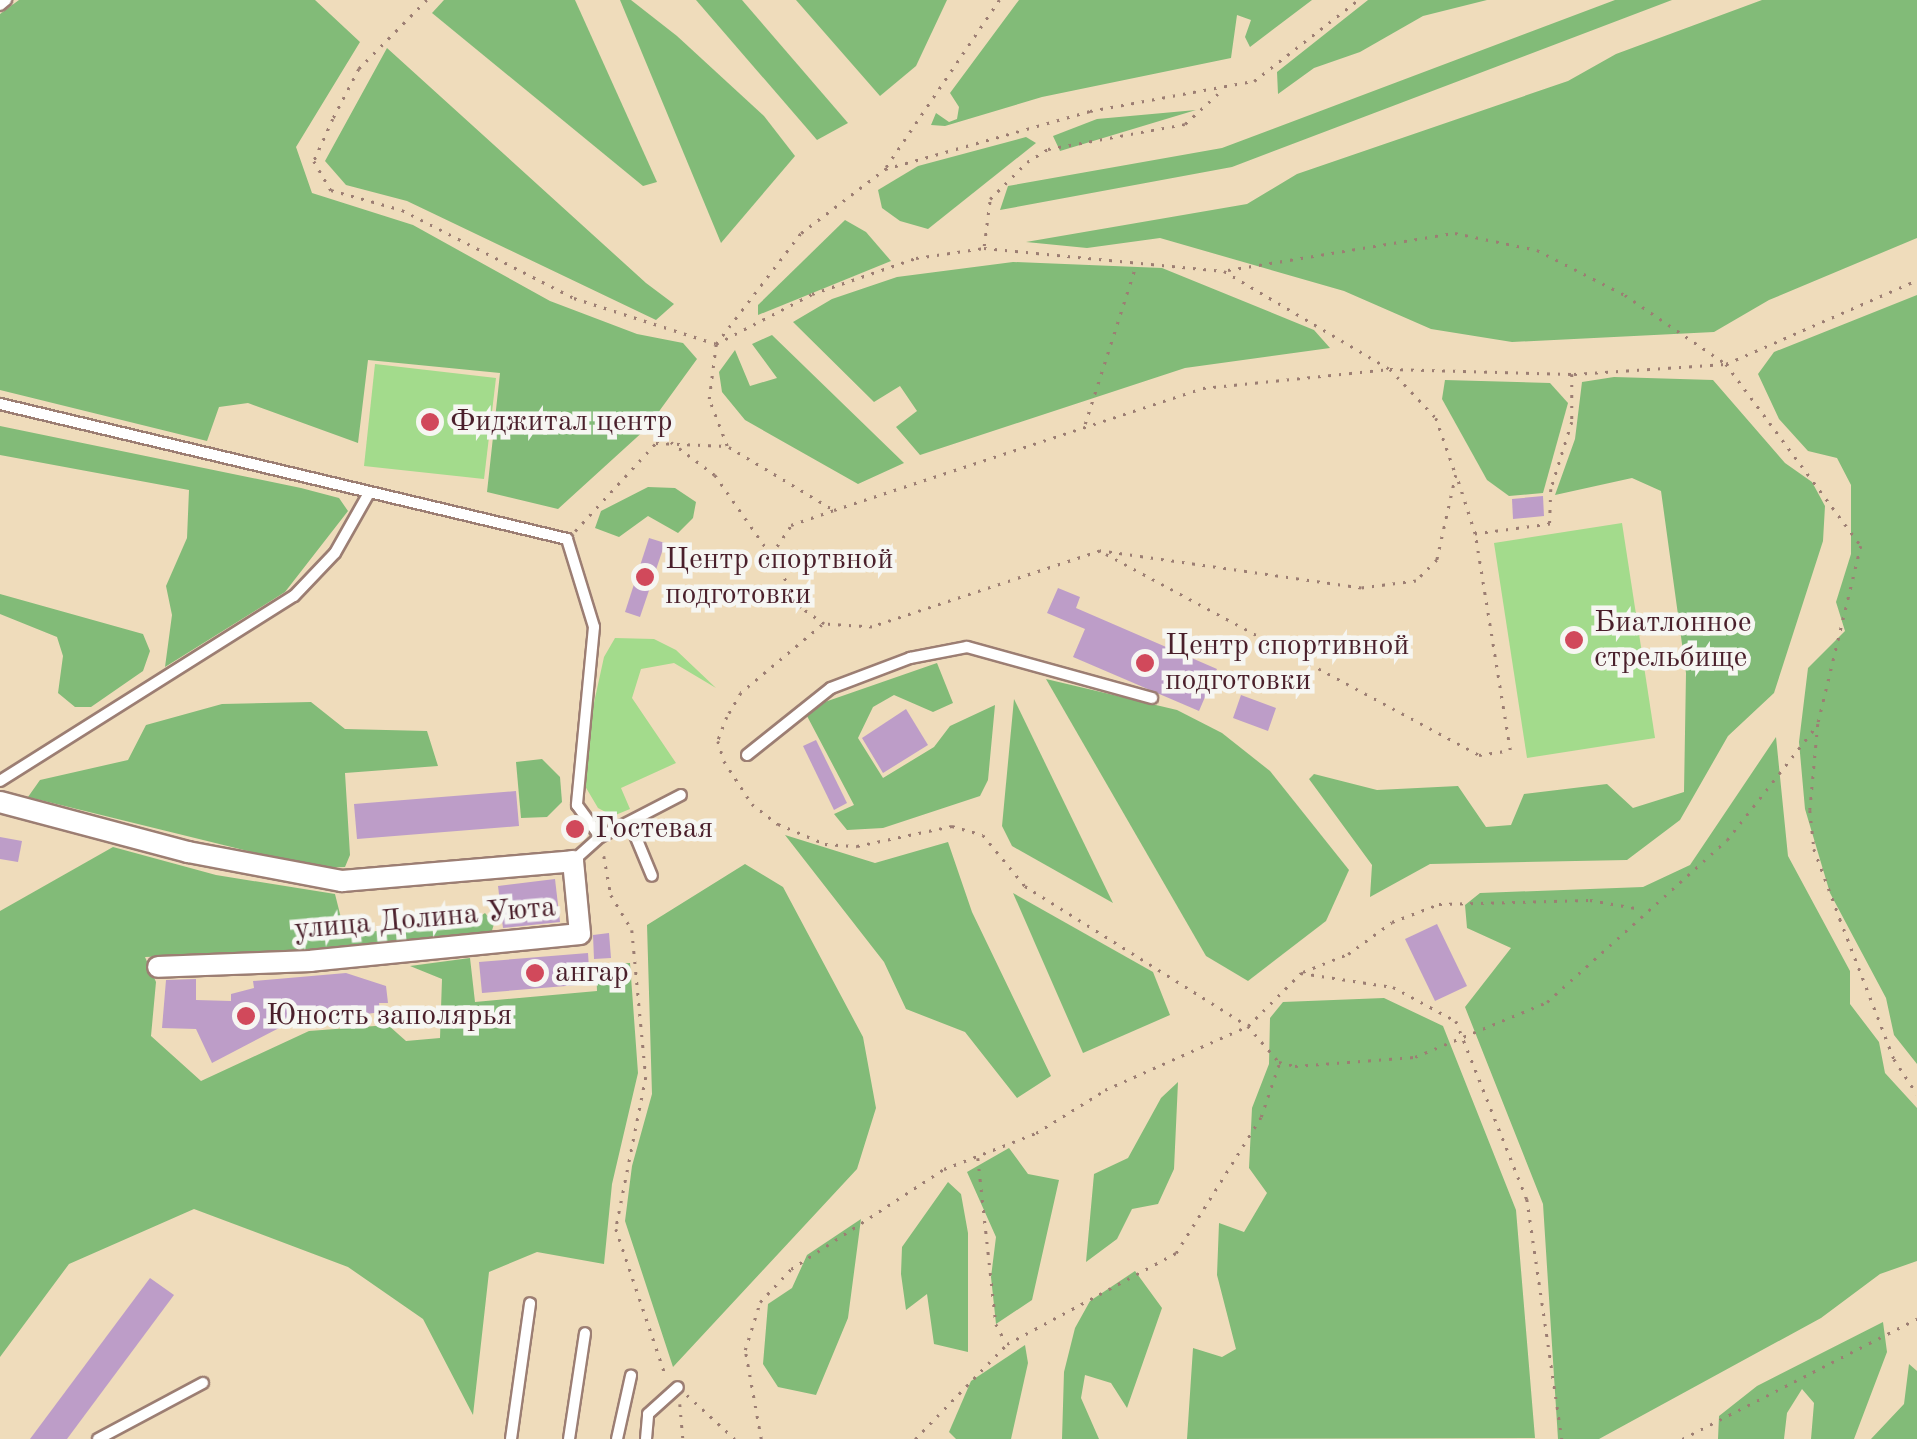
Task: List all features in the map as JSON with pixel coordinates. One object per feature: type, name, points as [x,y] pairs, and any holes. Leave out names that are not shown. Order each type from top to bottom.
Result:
[{"type":"street","name":"улица Долина Уюта","points":[[0,802],[188,852],[342,882],[573,860],[580,934],[347,958],[158,966]]},
{"type":"lane","points":[[0,5],[6,0]]},
{"type":"lane","points":[[0,404],[567,539],[594,627],[577,805],[598,839]]},
{"type":"lane","points":[[0,781],[294,596],[335,553],[369,494]]},
{"type":"lane","points":[[747,755],[831,688],[910,658],[967,647],[1152,698]]},
{"type":"lane","points":[[573,860],[598,839],[681,794]]},
{"type":"lane","points":[[630,823],[652,876]]},
{"type":"lane","points":[[511,1439],[530,1303]]},
{"type":"lane","points":[[569,1439],[585,1333]]},
{"type":"lane","points":[[617,1439],[632,1376]]},
{"type":"lane","points":[[98,1439],[203,1383]]},
{"type":"lane","points":[[646,1439],[648,1414],[678,1387]]},
{"type":"path","points":[[427,0],[359,69],[333,118],[314,161],[331,190],[402,210],[574,298],[716,344],[812,294],[916,258],[984,248],[1224,271],[1455,233],[1537,250],[1625,294],[1726,364],[1861,546],[1818,724],[1810,810],[1814,849],[1894,1059],[1917,1094]]},
{"type":"path","points":[[728,446],[709,399],[716,344],[801,233],[886,168],[999,0]]},
{"type":"path","points":[[886,168],[1090,111],[1254,81],[1358,0]]},
{"type":"path","points":[[984,248],[990,199],[1027,162],[1048,149],[1186,124],[1216,102],[1225,86]]},
{"type":"path","points":[[1084,425],[1137,262]]},
{"type":"path","points":[[1100,551],[1479,755],[1510,750],[1476,534],[1436,418],[1390,369],[1224,271]]},
{"type":"path","points":[[771,556],[790,525],[1204,388],[1390,369],[1572,374],[1726,364],[1917,280]]},
{"type":"path","points":[[1476,534],[1550,524],[1550,488],[1572,422],[1572,374]]},
{"type":"path","points":[[567,539],[656,443],[670,441],[728,446],[834,510]]},
{"type":"path","points":[[670,441],[714,475],[771,556],[801,608],[824,624],[872,626],[1100,551],[1361,588],[1416,581],[1437,560],[1456,475]]},
{"type":"path","points":[[824,624],[741,693],[727,717],[721,751],[752,804],[825,844],[858,846],[952,826],[983,835],[1025,886],[1248,1026],[1279,1062]]},
{"type":"path","points":[[1279,1062],[1416,1057],[1547,1002],[1644,910],[1727,840],[1818,724]]},
{"type":"path","points":[[598,839],[608,864],[611,894],[632,930],[646,1077],[616,1229],[661,1373],[735,1439]]},
{"type":"path","points":[[761,1439],[745,1350],[760,1302],[791,1269],[944,1170],[1036,1134],[1104,1090],[1248,1026],[1302,973],[1348,954],[1392,922],[1439,904],[1590,900],[1644,910]]},
{"type":"path","points":[[1302,973],[1393,987],[1456,1021],[1527,1200],[1562,1439]]},
{"type":"path","points":[[915,1439],[1006,1344],[1176,1253],[1261,1117],[1279,1062]]},
{"type":"path","points":[[978,1156],[996,1324],[1006,1344]]},
{"type":"path","points":[[1682,1439],[1917,1319]]},
{"type":"path","points":[[678,1387],[683,1439]]},
{"type":"green space","points":[[19,0],[315,0],[360,42],[296,147],[312,193],[413,225],[550,301],[637,334],[683,343],[697,359],[647,428],[558,509],[487,492],[500,373],[368,360],[358,443],[248,403],[219,407],[207,441],[0,390],[0,14]]},
{"type":"green space","points":[[444,0],[575,0],[657,182],[643,186],[432,13]]},
{"type":"green space","points":[[620,0],[631,0],[677,36],[764,116],[795,156],[721,243]]},
{"type":"green space","points":[[696,0],[742,0],[848,123],[817,140]]},
{"type":"green space","points":[[796,0],[947,0],[916,66],[880,96]]},
{"type":"green space","points":[[1019,0],[1312,0],[1250,47],[1245,37],[1251,20],[1237,15],[1231,58],[1042,97],[945,126],[931,125],[936,113],[949,122],[957,119],[959,107],[950,93]]},
{"type":"green space","points":[[1368,0],[1487,0],[1423,16],[1360,52],[1314,68],[1278,94],[1277,72]]},
{"type":"green space","points":[[1615,0],[1672,0],[1232,167],[1000,210],[1008,186],[1222,148]]},
{"type":"green space","points":[[1762,0],[1917,0],[1917,238],[1769,300],[1714,332],[1512,342],[1431,329],[1344,291],[1160,238],[1087,248],[1026,242],[1247,204],[1297,174],[1568,81],[1616,54]]},
{"type":"green space","points":[[387,48],[674,304],[656,320],[407,201],[346,185],[325,161]]},
{"type":"green space","points":[[1196,110],[1060,151],[1053,136],[1097,119]]},
{"type":"green space","points":[[1026,137],[1036,143],[928,229],[900,221],[882,208],[878,190],[918,166]]},
{"type":"green space","points":[[845,220],[866,232],[891,261],[758,315],[758,305]]},
{"type":"green space","points":[[1013,262],[1162,268],[1314,330],[1330,348],[1185,368],[920,455],[896,427],[917,411],[900,386],[874,402],[793,322],[832,299],[897,277]]},
{"type":"green space","points":[[1917,295],[1917,1064],[1894,1035],[1886,998],[1830,893],[1805,809],[1799,742],[1808,668],[1845,631],[1836,602],[1851,554],[1851,485],[1837,458],[1808,451],[1779,419],[1758,374],[1774,352]]},
{"type":"green space","points":[[772,335],[904,463],[858,484],[745,420],[722,392],[719,372],[735,350],[750,386],[777,378],[752,344]]},
{"type":"green space","name":"Фиджитал центр","points":[[375,364],[496,378],[484,479],[364,466]]},
{"type":"green space","points":[[1614,377],[1713,380],[1785,463],[1812,482],[1825,506],[1823,541],[1774,693],[1728,736],[1680,820],[1627,860],[1430,864],[1370,897],[1372,865],[1309,779],[1314,774],[1377,790],[1458,786],[1486,827],[1511,825],[1524,794],[1607,784],[1633,808],[1684,792],[1686,673],[1661,491],[1632,478],[1555,495],[1575,439],[1582,382]]},
{"type":"green space","points":[[1445,380],[1550,383],[1568,403],[1543,493],[1509,496],[1487,480],[1442,399]]},
{"type":"green space","points":[[0,426],[301,488],[339,498],[348,511],[285,592],[165,667],[172,615],[166,586],[187,538],[189,490],[0,455]]},
{"type":"green space","points":[[648,487],[675,488],[696,502],[693,518],[678,533],[648,516],[619,537],[595,528],[601,511]]},
{"type":"green space","name":"Биатлонное стрельбище","points":[[1622,523],[1655,738],[1527,758],[1494,543]]},
{"type":"green space","points":[[0,594],[143,634],[150,651],[143,671],[91,707],[75,707],[58,693],[63,656],[57,637],[0,614]]},
{"type":"green space","points":[[615,638],[654,639],[676,650],[716,688],[674,663],[641,669],[632,698],[676,763],[621,788],[630,809],[613,816],[598,808],[585,786],[581,762],[604,657]]},
{"type":"green space","points":[[937,663],[953,703],[933,712],[894,695],[873,707],[858,738],[883,778],[934,747],[950,726],[995,705],[988,780],[980,796],[883,828],[847,830],[834,814],[854,805],[807,716],[819,704]]},
{"type":"green space","points":[[1046,679],[1177,710],[1222,733],[1270,771],[1349,870],[1326,921],[1248,981],[1206,956]]},
{"type":"green space","points":[[1014,699],[1113,903],[1012,846],[1002,826]]},
{"type":"green space","points":[[311,702],[345,729],[427,731],[438,766],[345,773],[350,855],[345,867],[317,868],[28,797],[40,780],[128,760],[146,725],[222,704]]},
{"type":"green space","points":[[1776,737],[1788,856],[1850,971],[1850,1004],[1879,1042],[1885,1073],[1917,1108],[1917,1261],[1880,1274],[1821,1318],[1599,1439],[1558,1439],[1543,1204],[1465,1007],[1511,948],[1467,928],[1465,905],[1480,893],[1643,887],[1690,865]]},
{"type":"green space","points":[[542,759],[560,777],[562,802],[547,817],[521,818],[516,762]]},
{"type":"green space","points":[[785,835],[875,863],[948,842],[972,912],[1051,1076],[1017,1098],[965,1032],[906,1009],[884,962]]},
{"type":"green space","points":[[113,847],[216,875],[335,894],[345,934],[472,922],[485,913],[494,924],[490,937],[336,951],[145,957],[156,982],[151,1036],[201,1081],[309,1031],[388,1025],[406,1041],[440,1038],[442,979],[410,966],[470,958],[475,1002],[597,991],[596,965],[630,963],[638,1073],[612,1184],[604,1264],[537,1252],[489,1272],[473,1415],[423,1319],[348,1267],[194,1209],[69,1264],[0,1357],[0,911]]},
{"type":"green space","points":[[745,864],[783,887],[863,1037],[876,1108],[857,1169],[673,1367],[625,1221],[632,1166],[652,1094],[647,925]]},
{"type":"green space","points":[[1013,893],[1153,972],[1170,1015],[1083,1053]]},
{"type":"green space","points":[[1384,998],[1443,1026],[1516,1210],[1535,1438],[1187,1439],[1193,1348],[1222,1357],[1236,1349],[1217,1275],[1219,1223],[1244,1232],[1267,1193],[1249,1168],[1252,1108],[1269,1064],[1270,1018],[1283,1002]]},
{"type":"green space","points":[[1178,1082],[1174,1169],[1158,1204],[1132,1209],[1117,1239],[1086,1262],[1094,1174],[1128,1158],[1161,1098]]},
{"type":"green space","points":[[1009,1148],[1028,1174],[1059,1180],[1032,1300],[996,1324],[991,1277],[996,1237],[967,1172]]},
{"type":"green space","points":[[948,1182],[961,1194],[968,1233],[968,1352],[934,1344],[927,1294],[906,1310],[901,1274],[902,1247]]},
{"type":"green space","points":[[861,1219],[848,1318],[816,1395],[778,1387],[763,1364],[768,1304],[792,1288],[807,1255]]},
{"type":"green space","points":[[1135,1271],[1162,1308],[1127,1408],[1111,1383],[1085,1375],[1081,1398],[1099,1439],[1062,1439],[1064,1372],[1075,1328],[1090,1301]]},
{"type":"green space","points":[[1883,1322],[1887,1352],[1854,1439],[1811,1439],[1814,1403],[1802,1389],[1787,1413],[1784,1439],[1718,1439],[1719,1416],[1757,1386]]},
{"type":"green space","points":[[1025,1345],[1028,1363],[1011,1439],[956,1439],[949,1432],[971,1381]]},
{"type":"green space","points":[[1909,1364],[1917,1371],[1917,1439],[1871,1439],[1904,1404]]},
{"type":"building","points":[[1543,496],[1544,516],[1513,519],[1512,499]]},
{"type":"building","name":"Центр спортвной подготовки","points":[[649,538],[665,543],[640,617],[625,612]]},
{"type":"building","name":"Центр спортивной подготовки","points":[[1058,588],[1080,597],[1076,608],[1217,669],[1199,711],[1073,657],[1085,629],[1047,613]]},
{"type":"building","points":[[1241,695],[1276,708],[1268,731],[1233,718]]},
{"type":"building","points":[[906,709],[928,745],[883,773],[862,738]]},
{"type":"building","points":[[816,740],[847,803],[834,810],[803,746]]},
{"type":"building","points":[[516,791],[519,826],[357,839],[354,804]]},
{"type":"building","points":[[0,837],[22,841],[18,862],[0,859]]},
{"type":"building","name":"ангар","points":[[555,879],[560,922],[503,928],[498,886]]},
{"type":"building","points":[[1437,924],[1467,986],[1435,1001],[1405,939]]},
{"type":"building","points":[[609,933],[611,958],[594,959],[593,935]]},
{"type":"building","name":"ангар","points":[[588,953],[590,984],[482,993],[479,962]]},
{"type":"building","name":"Юность заполярья","points":[[346,973],[386,986],[388,1003],[379,1003],[380,1012],[281,1027],[212,1063],[196,1029],[162,1028],[166,980],[196,979],[196,1000],[231,1001],[231,994],[254,988],[253,981]]},
{"type":"building","points":[[150,1278],[174,1295],[67,1439],[30,1439]]},
{"type":"place","name":"Фиджитал центр","points":[[430,422]]},
{"type":"place","name":"Центр спортвной подготовки","points":[[645,577]]},
{"type":"place","name":"Биатлонное стрельбище","points":[[1574,640]]},
{"type":"place","name":"Центр спортивной подготовки","points":[[1145,663]]},
{"type":"place","name":"Гостевая","points":[[575,829]]},
{"type":"place","name":"ангар","points":[[535,973]]},
{"type":"place","name":"Юность заполярья","points":[[246,1016]]}]
